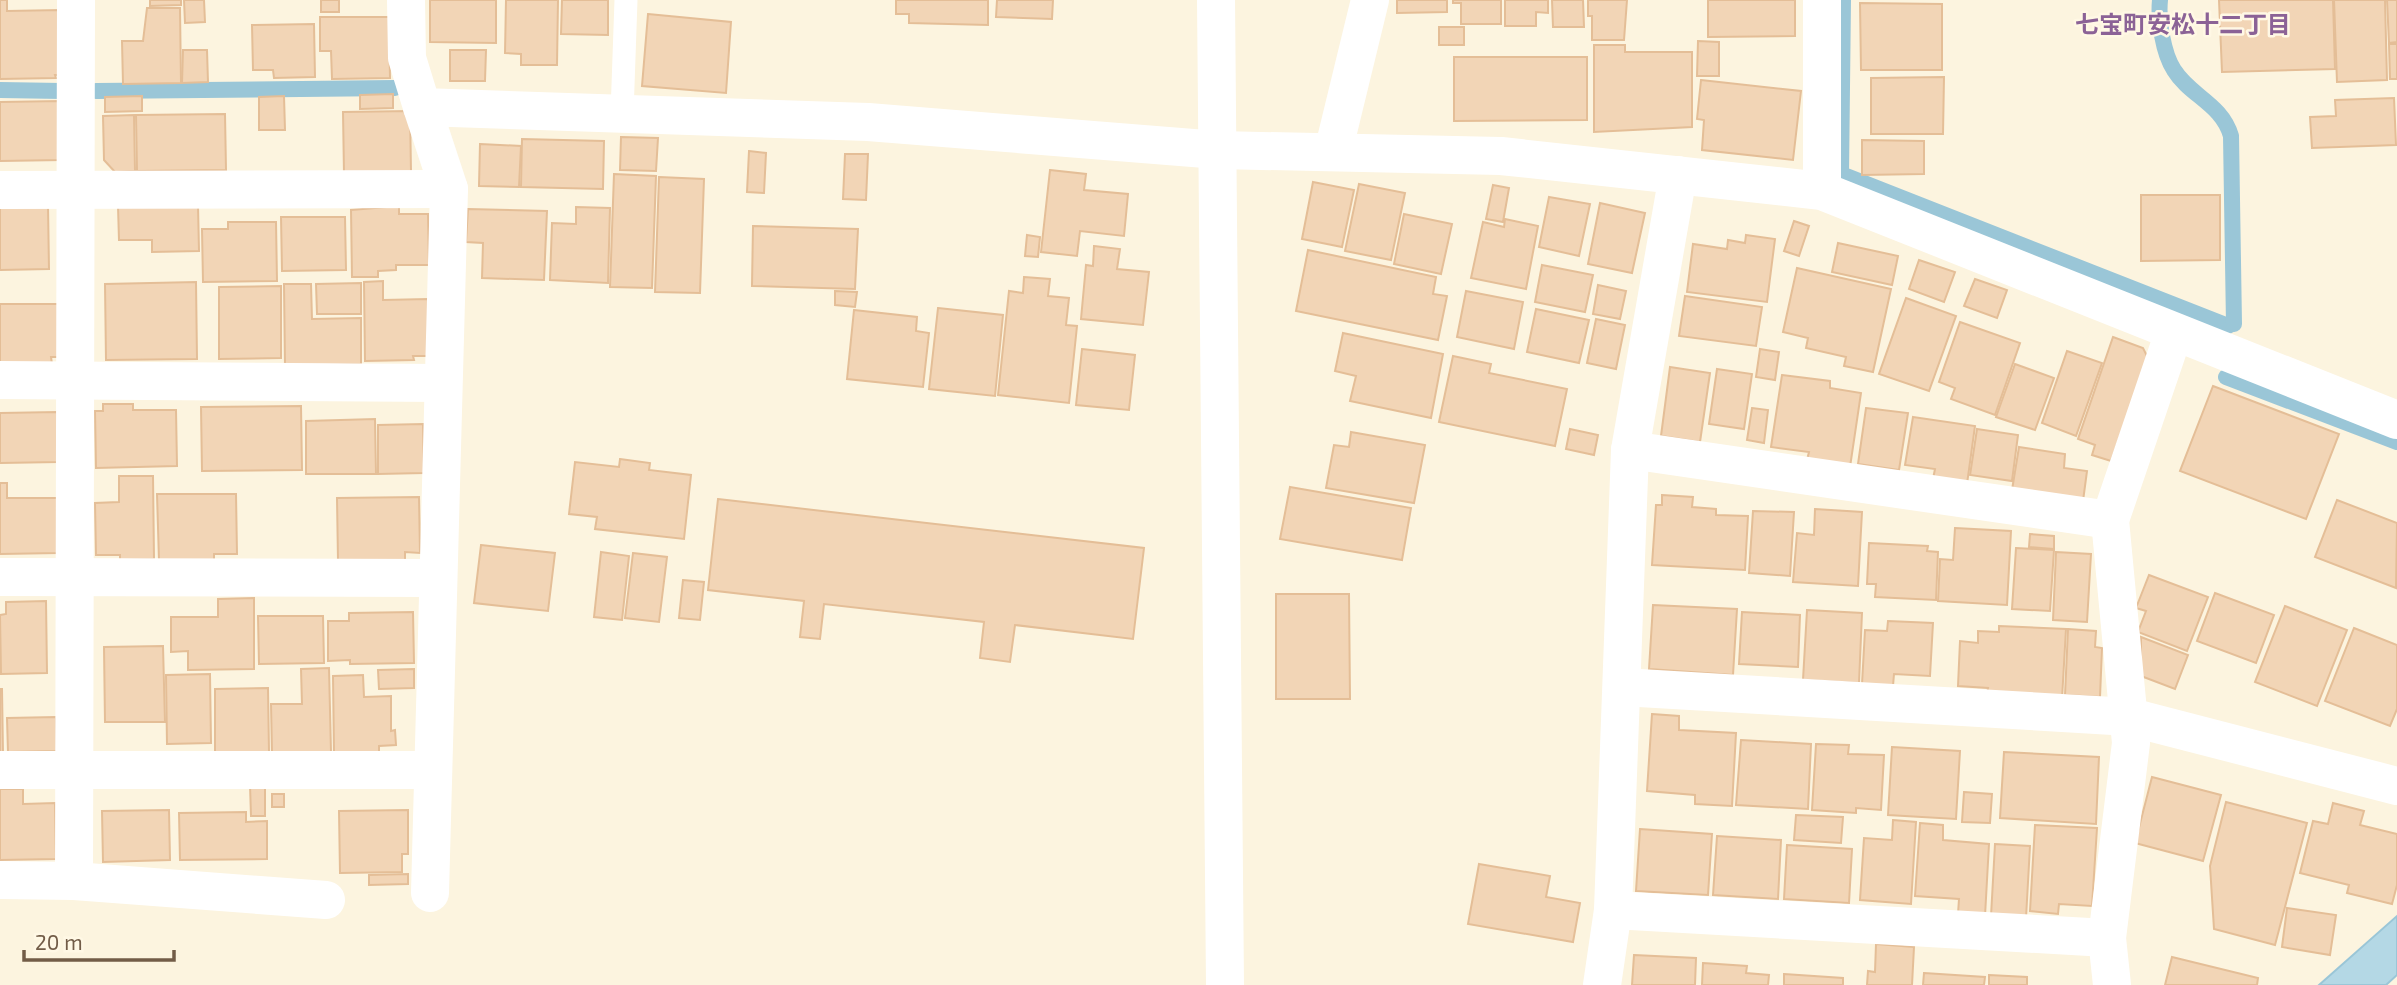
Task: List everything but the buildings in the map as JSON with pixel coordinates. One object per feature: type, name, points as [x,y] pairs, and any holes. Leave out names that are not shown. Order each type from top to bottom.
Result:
[{"type":"street","points":[[74,881],[75,0]]},
{"type":"street","points":[[406,0],[407,58],[449,189],[430,893]]},
{"type":"street","points":[[1216,0],[1225,985]]},
{"type":"street","points":[[1333,152],[1370,0]]},
{"type":"street","points":[[1822,0],[1822,191]]},
{"type":"street","points":[[422,107],[868,122],[1218,150],[1502,156],[1822,191],[2397,420]]},
{"type":"street","points":[[1602,985],[1613,910],[1630,450],[1678,175]]},
{"type":"street","points":[[0,190],[449,189]]},
{"type":"street","points":[[2112,985],[2107,938],[2132,743],[2110,520],[2174,332]]},
{"type":"street","points":[[0,380],[443,383]]},
{"type":"street","points":[[1630,450],[2110,520]]},
{"type":"street","points":[[0,577],[437,578]]},
{"type":"street","points":[[1622,687],[2130,717],[2397,786]]},
{"type":"street","points":[[0,770],[432,770]]},
{"type":"street","points":[[0,880],[74,881],[326,900]]},
{"type":"street","points":[[1613,910],[2107,938]]},
{"type":"lane","points":[[622,114],[626,0]]},
{"type":"water","points":[[2397,916],[2397,975],[2386,985],[2319,985]]},
{"type":"waterway","points":[[1843,0],[1841,174],[2228,326]]},
{"type":"waterway","points":[[2160,0],[2162,36],[2170,63],[2188,87],[2221,116],[2231,136],[2234,324]]},
{"type":"waterway","points":[[96,91],[395,88]]},
{"type":"waterway","points":[[0,90],[62,91]]},
{"type":"waterway","points":[[2226,377],[2397,442]]},
{"type":"district","name":"七宝町安松十二丁目","points":[[2183,25]]}]
